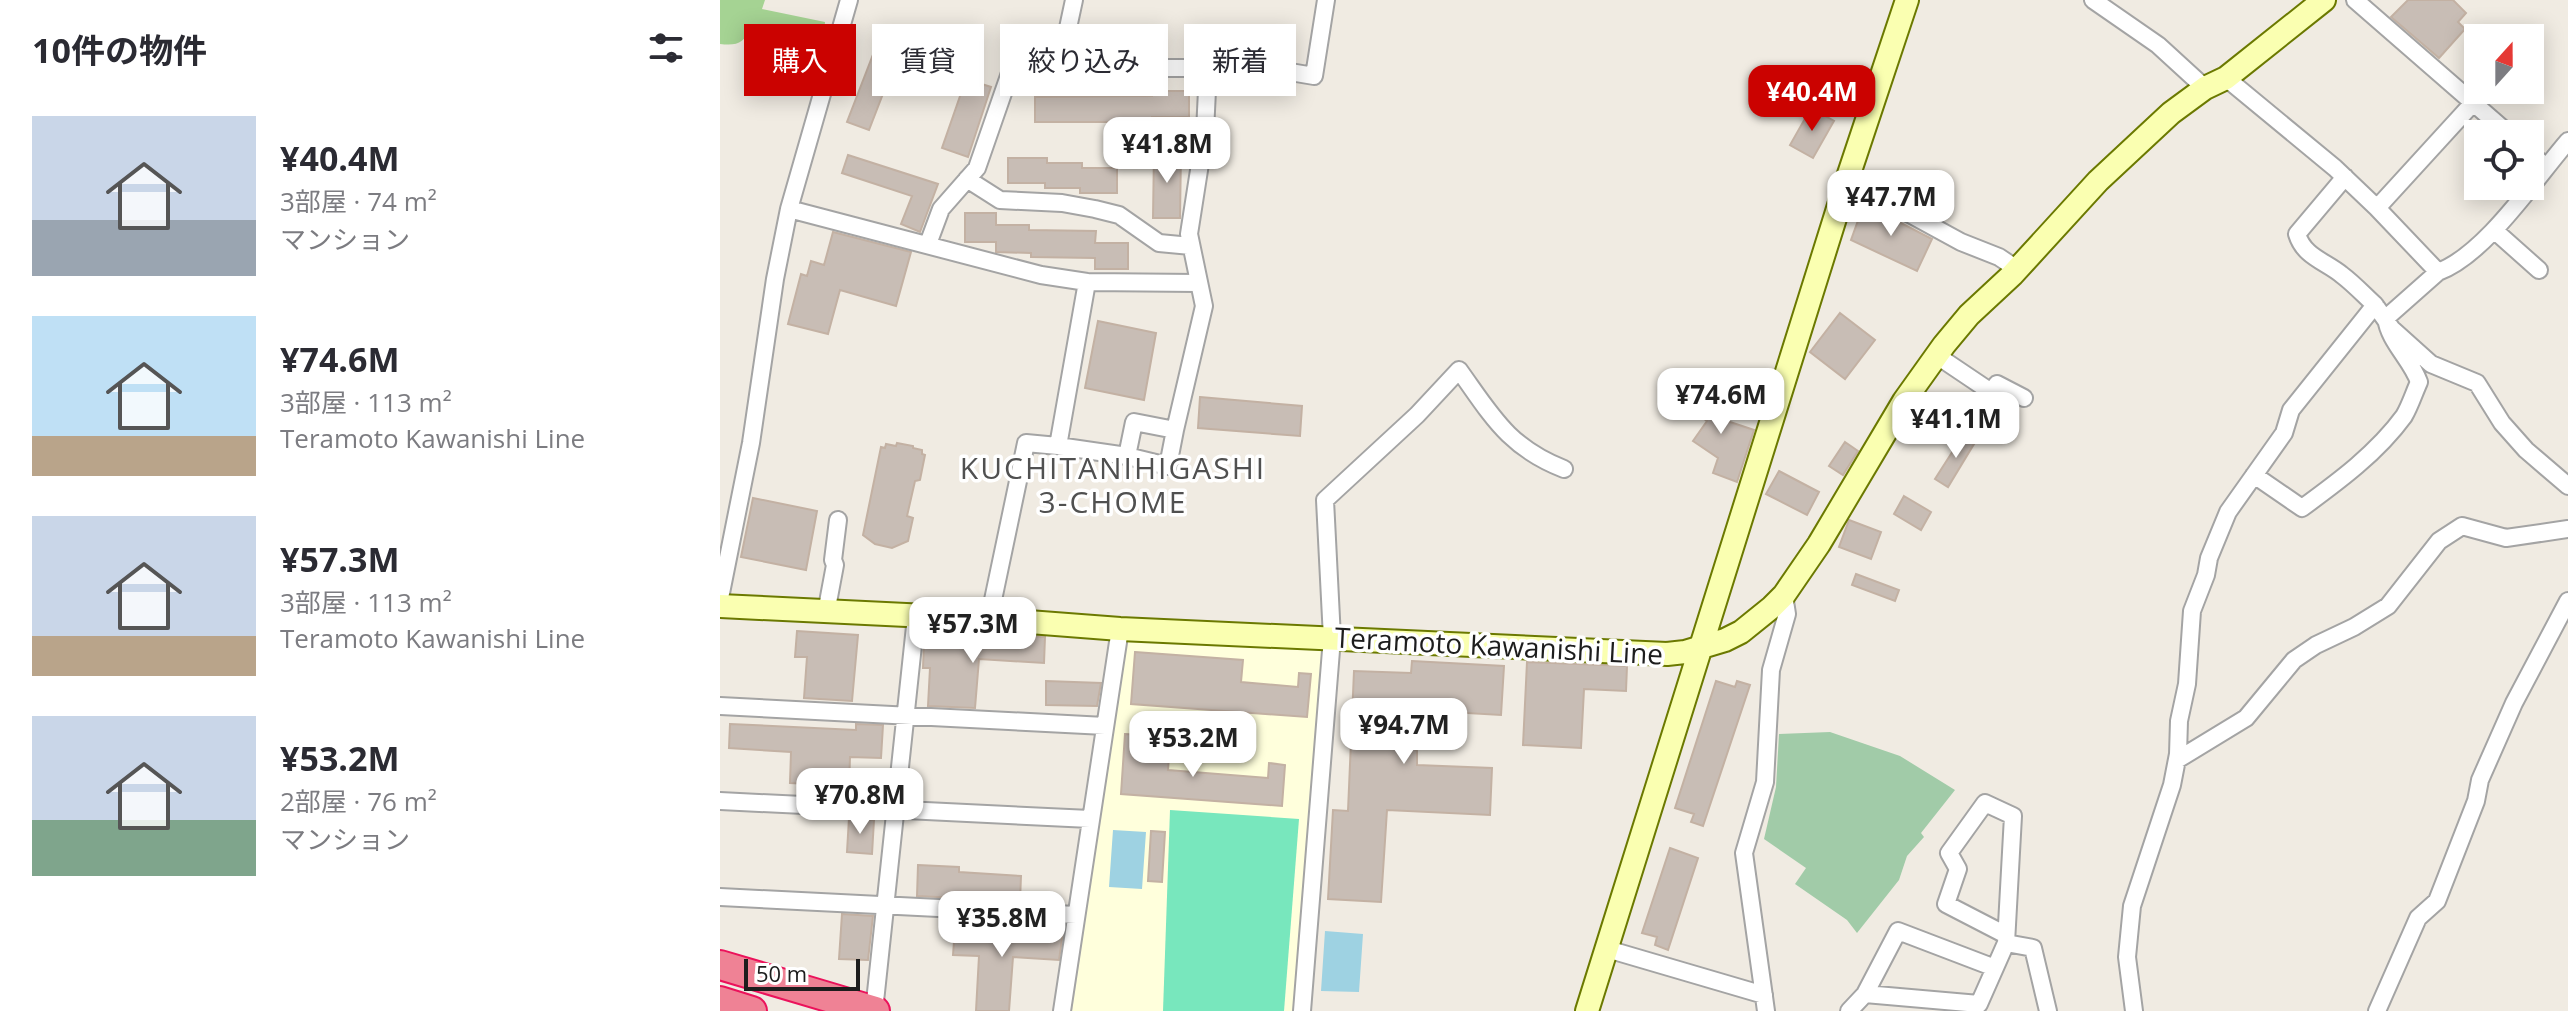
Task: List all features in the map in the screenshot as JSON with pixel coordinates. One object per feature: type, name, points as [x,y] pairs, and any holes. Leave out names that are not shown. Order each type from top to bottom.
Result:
[{"type":"highway","points":[[720,965],[875,1011]]},
{"type":"highway","points":[[720,1001],[752,1011]]},
{"type":"main road","points":[[1587,1011],[1846,183],[1907,0]]},
{"type":"main road","name":"Teramoto Kawanishi Line","points":[[720,606],[989,619],[1120,629],[1667,654],[1703,647],[1741,632],[1784,595],[1819,544],[1904,401],[1969,315],[2017,269],[2098,181],[2171,113],[2205,88],[2226,78],[2324,0]]},
{"type":"street","points":[[842,24],[849,0]]},
{"type":"street","points":[[1069,24],[1074,0]]},
{"type":"street","points":[[1296,73],[1314,76],[1326,0]]},
{"type":"street","points":[[2093,0],[2158,45],[2205,88]]},
{"type":"street","points":[[2355,0],[2464,95]]},
{"type":"street","points":[[2226,78],[2345,177],[2438,272]]},
{"type":"street","points":[[720,598],[751,443],[775,279],[789,209],[822,96]]},
{"type":"street","points":[[928,244],[941,209],[977,168],[1003,96]]},
{"type":"street","points":[[989,619],[1026,443],[1127,456],[1168,466],[1204,306],[1189,234],[1205,132],[1207,96]]},
{"type":"street","points":[[2377,208],[2472,104]]},
{"type":"street","points":[[2474,104],[2493,120]]},
{"type":"street","points":[[2134,1011],[2127,957],[2132,906],[2172,785],[2179,721],[2187,684],[2192,611],[2228,512],[2284,433],[2291,410],[2380,312],[2438,272],[2451,267],[2494,230],[2568,141]]},
{"type":"street","points":[[2345,177],[2297,234],[2301,245],[2311,256],[2340,273],[2380,312],[2392,329],[2431,364],[2477,383],[2502,423],[2526,450],[2568,486]]},
{"type":"street","points":[[967,179],[1000,200],[1062,203],[1095,209],[1119,215],[1159,243],[1191,246]]},
{"type":"street","points":[[1846,183],[1851,182],[2017,269]]},
{"type":"street","points":[[789,209],[1041,275],[1087,282],[1198,283]]},
{"type":"street","points":[[2494,230],[2539,270]]},
{"type":"street","points":[[1058,446],[1087,282]]},
{"type":"street","points":[[2254,475],[2302,508],[2349,473],[2405,414],[2419,382],[2414,367],[2388,330],[2380,312]]},
{"type":"street","points":[[1936,355],[1991,392],[1997,384],[2024,398]]},
{"type":"street","points":[[1302,1011],[1332,638],[1325,500],[1413,418],[1459,370],[1506,435],[1530,454],[1564,469]]},
{"type":"street","points":[[1127,456],[1134,422],[1175,430]]},
{"type":"street","points":[[826,613],[835,565],[838,520]]},
{"type":"street","points":[[2177,760],[2246,718],[2294,660],[2388,606],[2439,541],[2462,526],[2506,538],[2568,529]]},
{"type":"street","points":[[1607,949],[1765,1003],[1744,853],[1765,782],[1771,670],[1787,614],[1784,595]]},
{"type":"street","points":[[2377,1011],[2418,918],[2437,901],[2476,801],[2480,780],[2514,703],[2568,601]]},
{"type":"street","points":[[875,1011],[916,617]]},
{"type":"street","points":[[1062,1011],[1120,629]]},
{"type":"street","points":[[720,706],[1105,726]]},
{"type":"street","points":[[720,801],[1090,819]]},
{"type":"street","points":[[1865,994],[1979,1004],[2006,939],[2013,816],[1985,803],[1949,853],[1958,869],[1946,904],[2006,939],[2033,948],[2048,1011]]},
{"type":"street","points":[[720,897],[1076,915]]},
{"type":"street","points":[[1849,1011],[1865,994],[1898,931],[1995,968]]},
{"type":"shaded area","points":[[1127,637],[1326,645],[1298,1011],[1072,1011]]},
{"type":"shaded area","points":[[1830,732],[1900,756],[1955,790],[1921,833],[1924,837],[1907,856],[1899,880],[1857,933],[1847,920],[1795,884],[1806,868],[1764,839],[1776,787],[1779,734]]},
{"type":"green space","points":[[720,0],[765,0],[762,9],[825,22],[744,24],[744,39],[740,42],[720,44]]},
{"type":"green space","points":[[1170,810],[1299,819],[1284,1011],[1163,1011]]},
{"type":"water","points":[[1113,830],[1146,832],[1142,889],[1109,887]]},
{"type":"water","points":[[1325,931],[1363,934],[1359,992],[1321,991]]},
{"type":"building","points":[[2408,0],[2453,0],[2466,13],[2458,22],[2464,30],[2439,58],[2391,17]]},
{"type":"building","points":[[872,57],[872,96],[882,96],[869,130],[847,122]]},
{"type":"building","points":[[984,85],[991,87],[968,157],[942,148],[960,96],[984,96]]},
{"type":"building","points":[[1168,91],[1184,91],[1184,96],[1189,96],[1189,117],[1152,117],[1152,122],[1035,122],[1035,97],[1168,96]]},
{"type":"building","points":[[1811,108],[1834,121],[1813,158],[1790,145]]},
{"type":"building","points":[[1154,151],[1181,152],[1180,218],[1153,218]]},
{"type":"building","points":[[848,155],[938,184],[920,232],[901,224],[912,196],[842,173]]},
{"type":"building","points":[[1008,158],[1047,158],[1047,163],[1082,163],[1082,168],[1117,168],[1117,193],[1080,193],[1080,188],[1045,188],[1045,183],[1008,183]]},
{"type":"building","points":[[1864,204],[1932,239],[1917,271],[1851,240]]},
{"type":"building","points":[[965,213],[996,213],[996,225],[1029,225],[1029,230],[1096,231],[1095,243],[1128,243],[1128,269],[1095,269],[1095,258],[1031,257],[1031,253],[996,252],[996,242],[965,242]]},
{"type":"building","points":[[833,232],[911,252],[896,306],[840,290],[828,334],[788,324],[801,274],[807,276],[811,261],[824,265]]},
{"type":"building","points":[[1840,313],[1875,340],[1845,379],[1810,352]]},
{"type":"building","points":[[1098,321],[1156,333],[1144,400],[1085,388]]},
{"type":"building","points":[[1698,387],[1726,406],[1718,418],[1754,430],[1737,482],[1713,473],[1718,458],[1693,441],[1707,421],[1685,406]]},
{"type":"building","points":[[1200,397],[1302,406],[1300,436],[1198,428]]},
{"type":"building","points":[[1965,432],[1977,439],[1948,487],[1935,479]]},
{"type":"building","points":[[1845,442],[1858,451],[1843,475],[1829,466]]},
{"type":"building","points":[[897,443],[913,446],[925,455],[907,516],[913,518],[908,541],[892,548],[875,544],[863,535],[881,447],[885,448],[886,444],[896,446]]},
{"type":"building","points":[[1779,471],[1819,492],[1807,515],[1766,494]]},
{"type":"building","points":[[1904,496],[1931,512],[1921,530],[1894,514]]},
{"type":"building","points":[[753,498],[817,511],[806,570],[741,557]]},
{"type":"building","points":[[1849,520],[1881,532],[1871,559],[1839,547]]},
{"type":"building","points":[[1856,574],[1899,590],[1895,601],[1852,585]]},
{"type":"building","points":[[797,631],[858,635],[852,701],[804,698],[807,657],[795,657]]},
{"type":"building","points":[[986,634],[1045,637],[1044,663],[979,659],[975,708],[928,706],[930,668],[923,668],[924,642],[986,645]]},
{"type":"building","points":[[1135,652],[1243,660],[1241,682],[1298,687],[1299,673],[1311,674],[1307,717],[1131,704]]},
{"type":"building","points":[[1412,661],[1504,666],[1501,715],[1397,709],[1396,741],[1409,742],[1417,751],[1417,765],[1492,768],[1490,815],[1387,810],[1381,902],[1328,899],[1333,810],[1348,811],[1354,671],[1411,673]]},
{"type":"building","points":[[1527,662],[1627,666],[1626,691],[1584,689],[1581,748],[1523,745]]},
{"type":"building","points":[[1046,681],[1101,683],[1097,706],[1046,705]]},
{"type":"building","points":[[1716,681],[1735,687],[1737,681],[1750,685],[1703,826],[1691,822],[1694,814],[1675,808]]},
{"type":"building","points":[[730,724],[856,730],[856,724],[883,725],[881,758],[850,757],[849,786],[790,783],[791,752],[729,748]]},
{"type":"building","points":[[1125,734],[1156,736],[1154,754],[1169,756],[1168,770],[1268,778],[1269,763],[1285,765],[1282,806],[1121,794]]},
{"type":"building","points":[[849,818],[874,820],[872,854],[847,852]]},
{"type":"building","points":[[1151,831],[1165,832],[1162,882],[1148,881]]},
{"type":"building","points":[[1670,848],[1698,858],[1668,950],[1655,945],[1657,937],[1642,933]]},
{"type":"building","points":[[918,865],[959,867],[959,872],[1021,876],[1020,901],[917,896]]},
{"type":"building","points":[[842,914],[873,916],[868,960],[839,959]]},
{"type":"building","points":[[955,928],[1063,933],[1059,960],[1013,957],[1009,1011],[976,1011],[979,956],[953,955]]},
{"type":"district","name":"KUCHITANIHIGASHI 3-CHOME","points":[[1113,484]]}]
